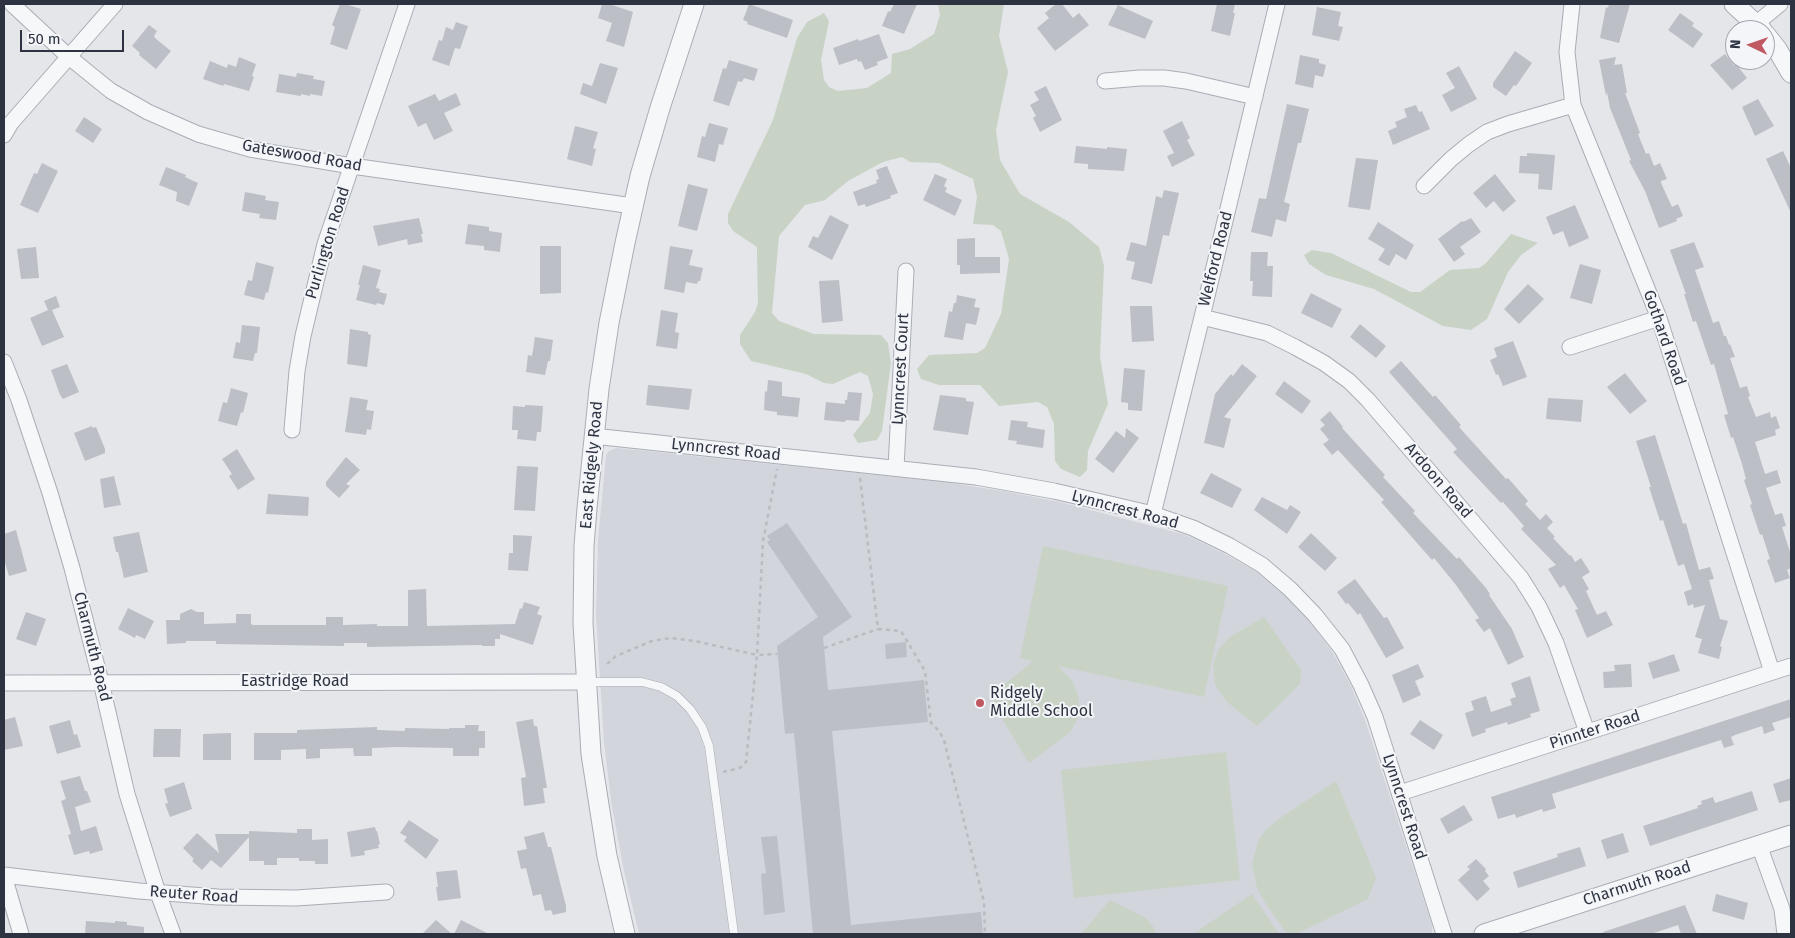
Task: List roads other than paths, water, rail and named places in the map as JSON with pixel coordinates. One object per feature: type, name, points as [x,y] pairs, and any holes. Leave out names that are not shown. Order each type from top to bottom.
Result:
[{"type":"street","name":"Gateswood Road","points":[[12,4],[69,58],[111,91],[148,112],[198,134],[250,149],[352,166],[633,206]]},
{"type":"street","points":[[4,135],[11,123],[114,4]]},
{"type":"street","name":"Purlington Road","points":[[292,430],[297,371],[308,308],[325,244],[407,4]]},
{"type":"street","name":"East Ridgely Road","points":[[625,934],[599,808],[592,754],[586,682],[583,589],[586,527],[593,436],[609,322],[633,206],[660,108],[694,4]]},
{"type":"street","name":"Welford Road","points":[[1153,514],[1277,4]]},
{"type":"street","name":"Gothard Road","points":[[1572,4],[1567,52],[1573,105],[1659,318],[1772,672]]},
{"type":"street","points":[[1734,4],[1751,20]]},
{"type":"street","points":[[1768,20],[1780,4]]},
{"type":"street","points":[[1775,46],[1791,73]]},
{"type":"street","points":[[1105,81],[1164,78],[1186,81],[1255,97]]},
{"type":"street","points":[[1424,186],[1451,159],[1487,132],[1573,105]]},
{"type":"street","name":"Lynncrest Court","points":[[896,468],[906,271]]},
{"type":"street","name":"Ardoon Road","points":[[1202,317],[1267,333],[1295,347],[1324,364],[1368,400],[1521,578],[1539,606],[1556,643],[1587,732]]},
{"type":"street","points":[[1570,348],[1659,318]]},
{"type":"street","name":"Charmuth Road","points":[[4,362],[19,400],[50,493],[72,568],[127,794],[173,934]]},
{"type":"street","name":"Lynncrest Road","points":[[593,436],[976,477],[1054,492],[1153,514],[1193,528],[1262,566],[1290,589],[1315,615],[1342,649],[1361,685],[1375,717],[1444,934]]},
{"type":"street","name":"Pinnter Road","points":[[1400,793],[1791,666]]},
{"type":"street","name":"Eastridge Road","points":[[4,683],[586,682]]},
{"type":"street","name":"Charmuth Road","points":[[1484,934],[1791,835]]},
{"type":"street","points":[[1759,845],[1782,909],[1785,934]]},
{"type":"street","points":[[4,875],[21,934]]},
{"type":"street","name":"Reuter Road","points":[[4,875],[158,893],[257,898],[338,896],[386,892]]},
{"type":"lane","points":[[586,682],[642,682],[661,687],[677,696],[690,709],[702,727],[709,746],[734,934]]},
{"type":"place","name":"Ridgely Middle School","points":[[980,703]]}]
